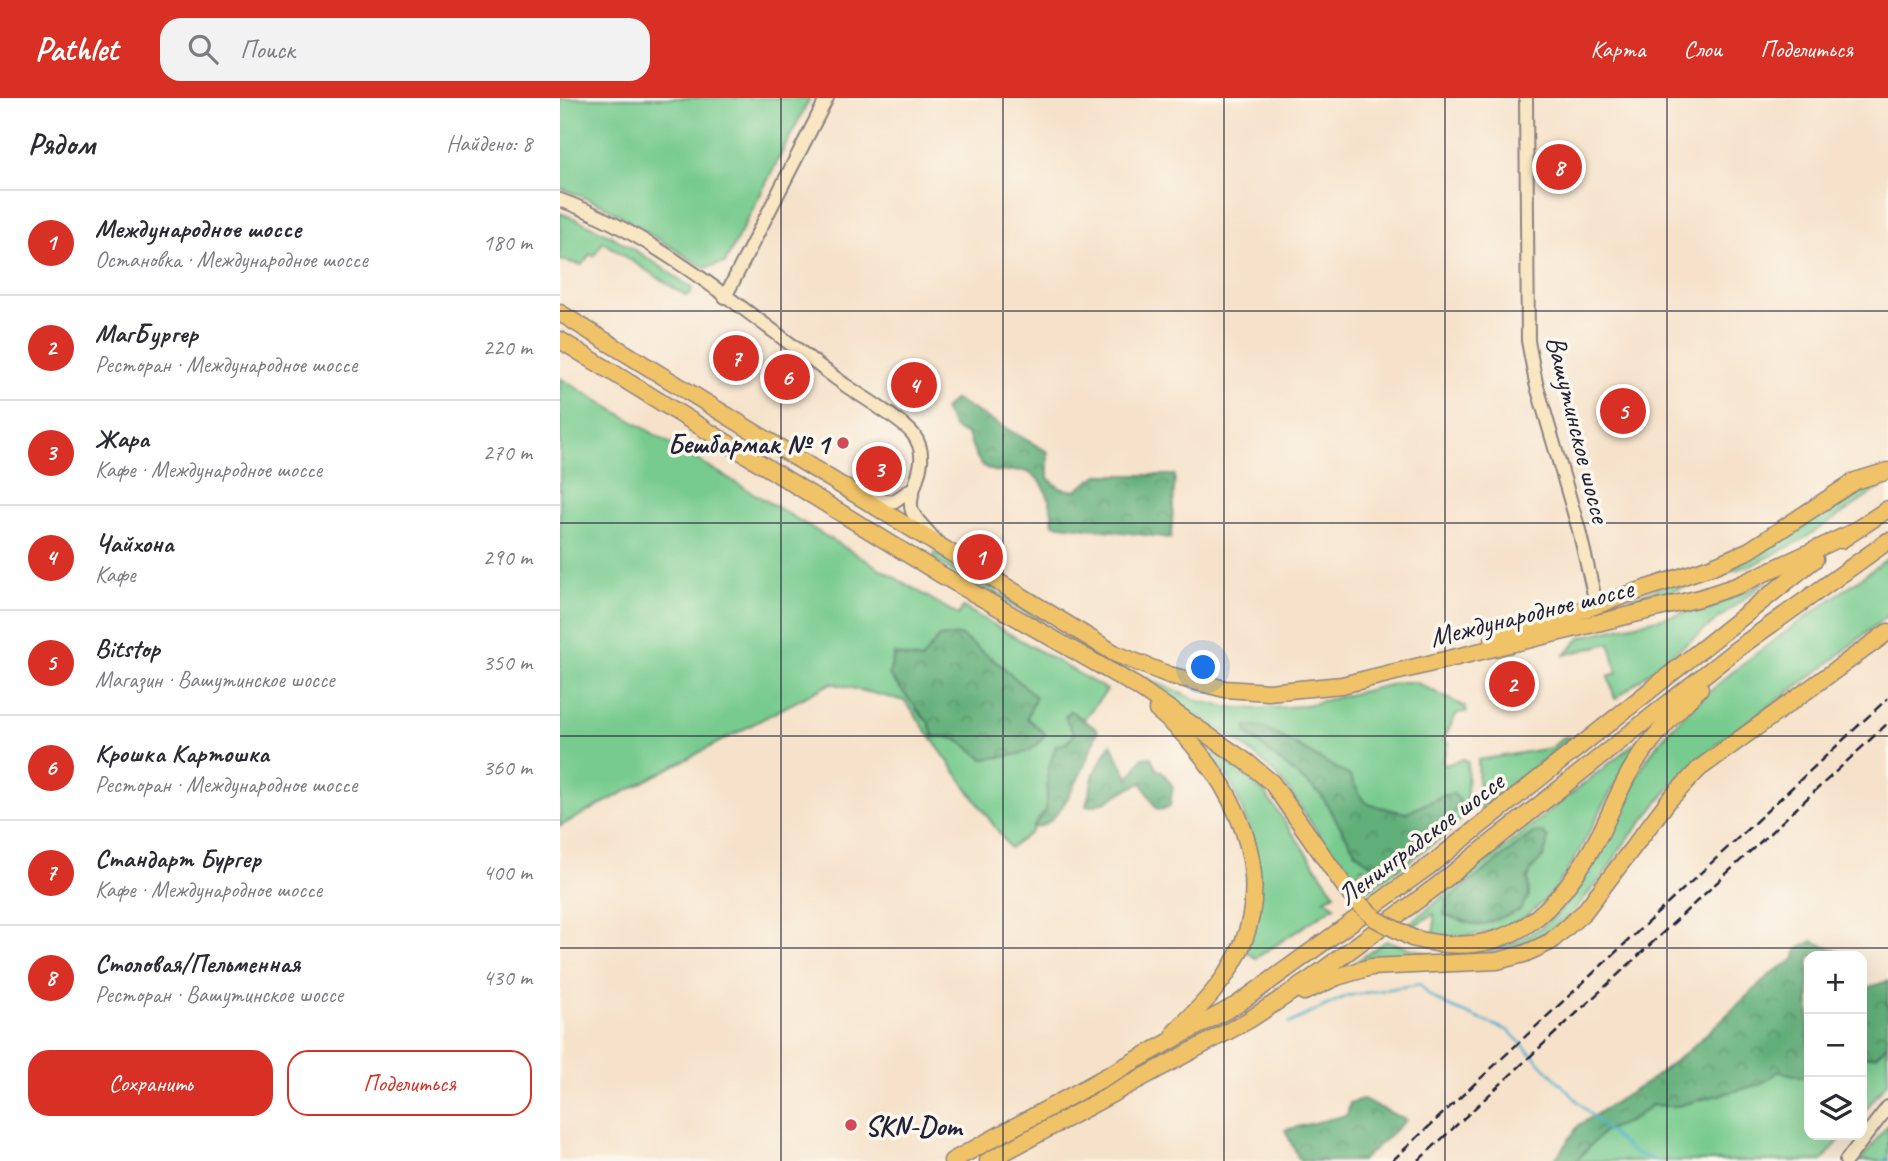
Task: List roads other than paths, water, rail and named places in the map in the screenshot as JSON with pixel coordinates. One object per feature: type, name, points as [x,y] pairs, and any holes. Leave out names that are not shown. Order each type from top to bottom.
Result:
[{"type":"highway","name":"Международное шоссе","points":[[560,313],[1116,654],[1169,674],[1225,689],[1305,691],[1381,676],[1700,598],[1739,585],[1849,534]]},
{"type":"highway","points":[[560,340],[929,567],[1112,674],[1206,733],[1272,783],[1352,897],[1376,919],[1412,938],[1443,946],[1487,943],[1511,934],[1549,909],[1574,879],[1633,766],[1668,721],[1770,626]]},
{"type":"highway","points":[[1381,676],[1713,566],[1750,550],[1856,481],[1888,471]]},
{"type":"highway","name":"Ленинградское шоссе","points":[[952,1161],[1238,1004],[1428,867],[1587,743],[1732,623],[1849,534],[1882,513]]},
{"type":"highway","name":"Ленинградское шоссе","points":[[988,1161],[1249,1020],[1311,979],[1434,888],[1727,656],[1888,541]]},
{"type":"highway","points":[[1249,1020],[1337,977],[1371,967],[1497,961],[1524,954],[1550,942],[1584,912],[1669,800],[1700,768],[1888,632]]},
{"type":"highway","points":[[1112,674],[1160,712],[1209,761],[1235,809],[1246,840],[1250,868],[1249,919],[1232,965],[1197,1011],[1159,1048]]},
{"type":"street","points":[[725,297],[827,98]]},
{"type":"street","name":"Вашутинское шоссе","points":[[1526,98],[1528,341],[1536,383],[1579,530],[1596,603]]},
{"type":"street","points":[[560,200],[605,220],[642,241],[725,297],[914,435],[922,467],[912,495],[912,509],[940,546]]},
{"type":"street","points":[[856,495],[893,502],[901,499],[918,482]]},
{"type":"street","points":[[1846,1161],[1888,1107]]},
{"type":"waterway","points":[[1288,1024],[1346,996],[1420,984],[1430,996],[1448,1006],[1509,1031],[1603,1127],[1634,1153],[1658,1161]]},
{"type":"waterway","points":[[1882,1161],[1888,1157]]},
{"type":"railway","points":[[1392,1161],[1888,698]]},
{"type":"railway","points":[[1418,1161],[1888,723]]},
{"type":"place","name":"Столовая/Пельменная","points":[[1559,167]]},
{"type":"place","name":"Стандарт Бургер","points":[[736,358]]},
{"type":"place","name":"Крошка Картошка","points":[[787,377]]},
{"type":"place","name":"Чайхона","points":[[914,385]]},
{"type":"place","name":"Bitstop","points":[[1623,411]]},
{"type":"place","name":"Бешбармак № 1","points":[[843,443]]},
{"type":"place","name":"Жара","points":[[879,469]]},
{"type":"place","name":"Международное шоссе","points":[[980,557]]},
{"type":"place","name":"МагБургер","points":[[1512,684]]},
{"type":"place","name":"SKN-Dom","points":[[851,1125]]}]
